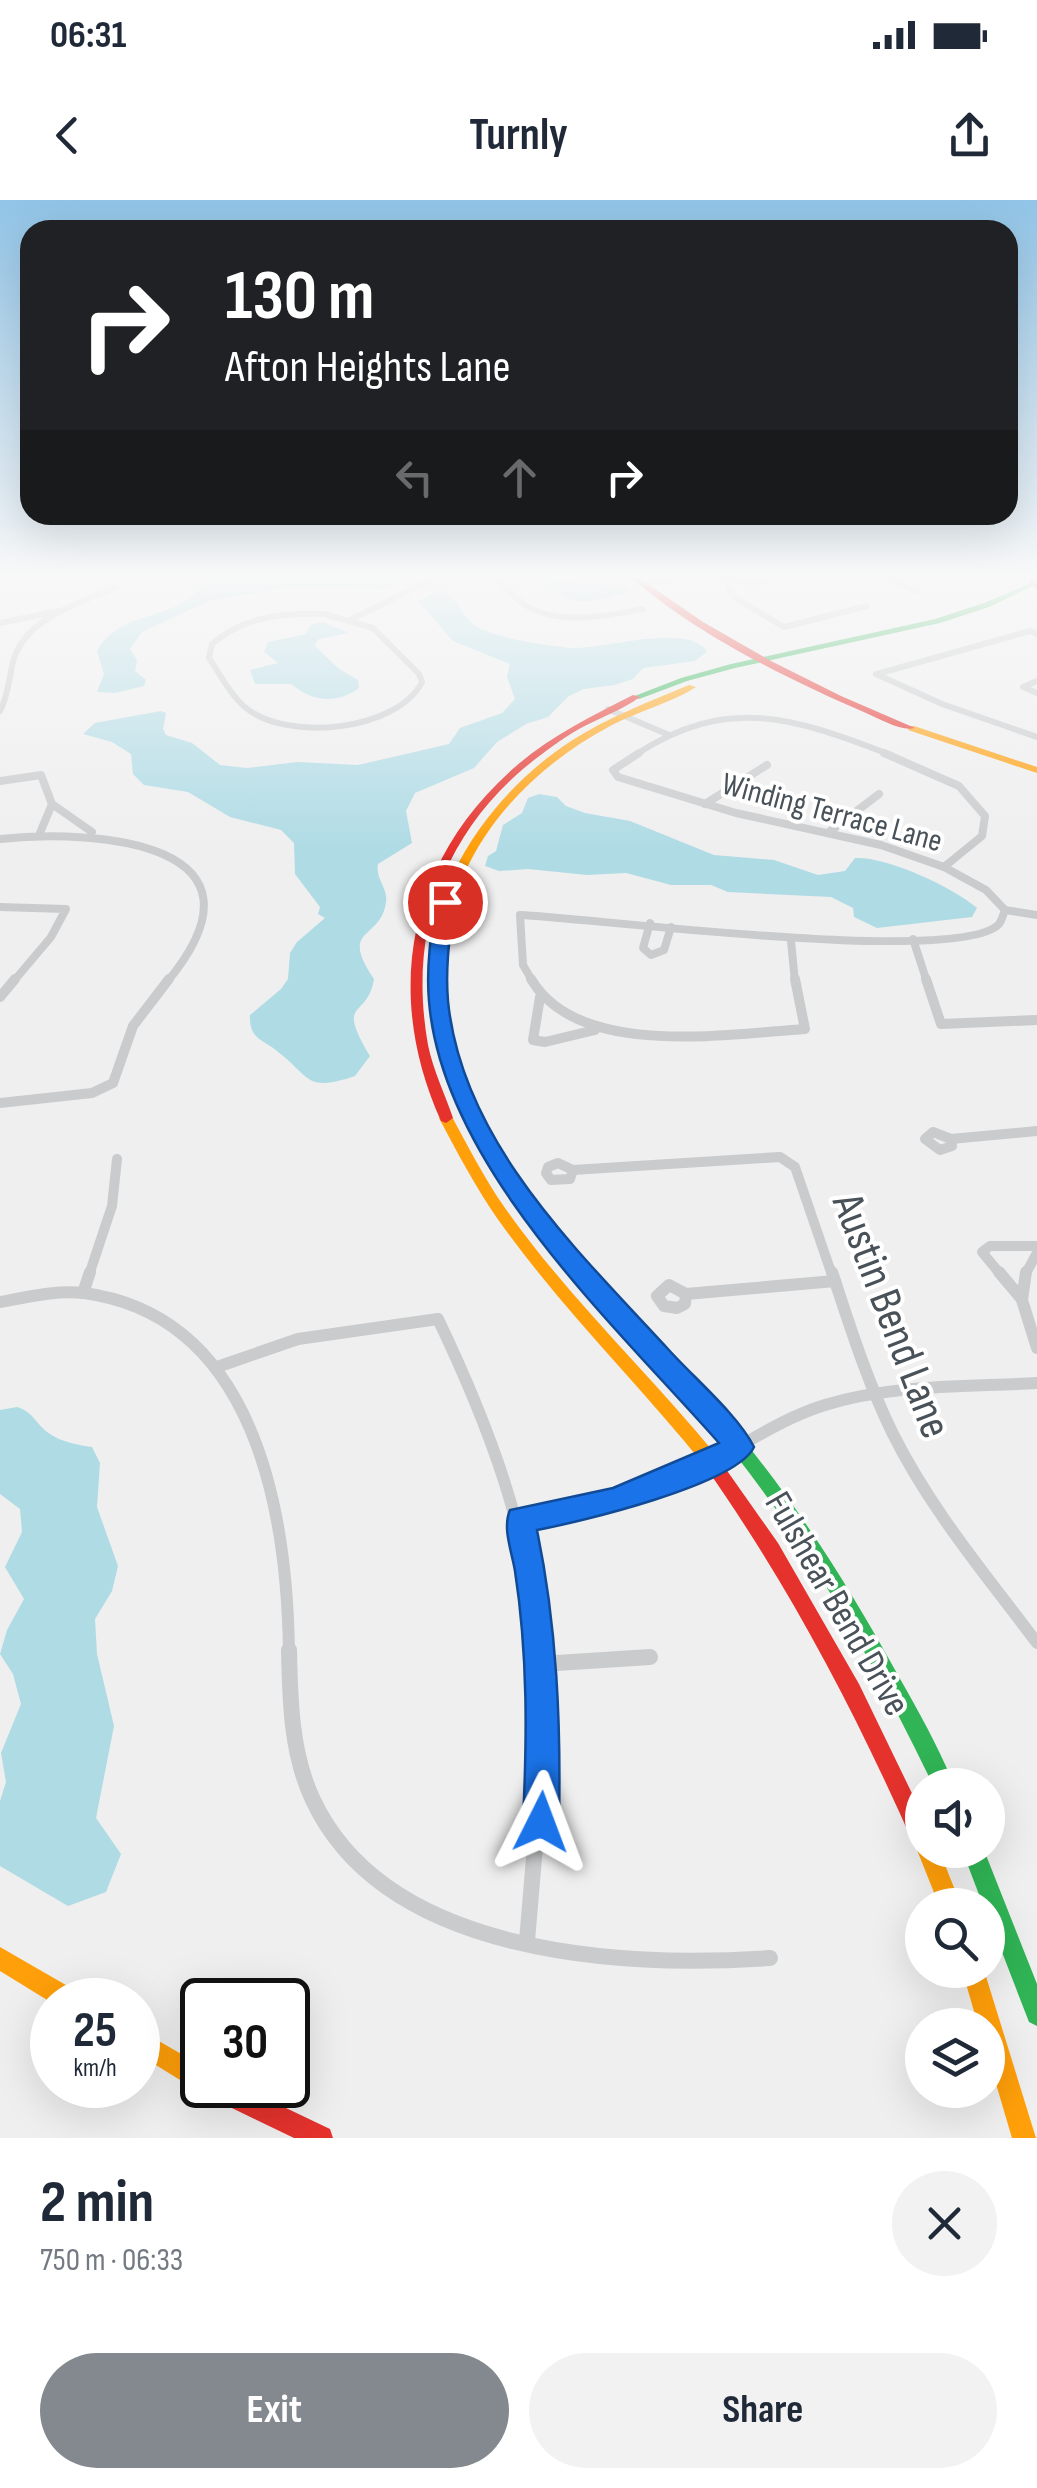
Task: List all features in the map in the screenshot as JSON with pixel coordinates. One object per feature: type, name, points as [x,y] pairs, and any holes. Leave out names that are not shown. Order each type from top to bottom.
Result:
[{"type":"main road","name":"Fulshear Bend Drive","points":[[740,668],[682,680],[537,750],[500,780],[468,816],[430,882],[414,961],[416,1016],[430,1078],[452,1136],[492,1202],[537,1264],[669,1408],[772,1549],[874,1728],[905,1798]]},
{"type":"main road","points":[[785,668],[876,713],[1037,770]]},
{"type":"main road","name":"Fulshear Bend Drive","points":[[614,712],[538,766],[487,819],[450,888],[441,919],[437,960],[439,1005],[452,1064],[473,1117],[516,1193],[562,1250],[670,1365],[740,1447],[846,1600],[936,1768]]},
{"type":"main road","points":[[468,816],[487,819]]},
{"type":"main road","points":[[414,961],[437,960]]},
{"type":"main road","points":[[492,1202],[516,1193]]},
{"type":"main road","points":[[980,1868],[1037,2014]]},
{"type":"main road","points":[[0,1958],[33,1978]]},
{"type":"main road","points":[[978,1988],[1024,2138]]},
{"type":"main road","points":[[259,2108],[321,2138]]},
{"type":"street","points":[[0,711],[14,668]]},
{"type":"street","points":[[218,668],[246,708],[270,719],[323,726],[380,718],[407,704],[422,682],[414,668]]},
{"type":"street","points":[[897,668],[876,674],[942,704],[1037,736]]},
{"type":"street","points":[[1037,681],[1023,687],[1037,693]]},
{"type":"street","points":[[614,712],[669,735],[708,720],[778,716],[812,724],[962,788],[980,806],[985,826],[977,842],[942,868]]},
{"type":"street","name":"Winding Terrace Lane","points":[[669,735],[613,770],[618,778],[706,804],[829,832],[942,868],[988,891],[1006,910]]},
{"type":"street","points":[[706,804],[767,765]]},
{"type":"street","points":[[0,780],[38,774],[52,804],[69,819],[100,835],[171,858],[198,885],[202,904],[202,925],[191,946],[133,1026],[119,1072],[104,1088],[0,1103]]},
{"type":"street","points":[[829,832],[879,794]]},
{"type":"street","points":[[40,833],[52,804]]},
{"type":"street","points":[[0,839],[40,833],[100,835]]},
{"type":"street","points":[[0,907],[66,909],[51,937],[0,997]]},
{"type":"street","points":[[601,1029],[556,1009],[540,997],[517,956],[520,914],[791,941],[914,939],[986,931],[998,924],[1006,910],[1037,915]]},
{"type":"street","points":[[650,924],[642,948],[651,954],[664,950],[671,927]]},
{"type":"street","points":[[914,939],[941,1024],[1037,1020]]},
{"type":"street","points":[[540,997],[530,1037],[545,1042],[574,1032],[601,1029],[653,1036],[806,1029],[797,1000],[791,941]]},
{"type":"street","points":[[951,1139],[1037,1131]]},
{"type":"street","name":"Austin Bend Lane","points":[[573,1170],[765,1156],[787,1160],[800,1174],[875,1394],[933,1504],[1037,1642]]},
{"type":"street","points":[[82,1293],[112,1206],[117,1159]]},
{"type":"street","points":[[1021,1298],[1026,1268],[1037,1250],[990,1246],[982,1252],[1021,1298],[1037,1348]]},
{"type":"street","points":[[686,1294],[835,1281]]},
{"type":"street","points":[[0,1302],[82,1293],[108,1297],[158,1316],[200,1348],[217,1367],[246,1422],[276,1506],[284,1546],[290,1706],[297,1757],[323,1819],[362,1867],[400,1896],[446,1920],[527,1941],[590,1953],[676,1961],[723,1963],[770,1958]]},
{"type":"street","points":[[217,1367],[289,1339],[357,1326],[438,1319],[482,1410],[520,1520],[541,1664],[544,1768],[527,1941]]},
{"type":"street","points":[[520,1520],[613,1502],[711,1462],[813,1409],[875,1394],[1037,1383]]},
{"type":"street","points":[[541,1664],[650,1657]]},
{"type":"water","points":[[102,668],[135,668],[146,680],[144,686],[115,693],[97,692]]},
{"type":"water","points":[[338,668],[358,680],[359,688],[341,697],[324,699],[291,684],[255,684],[250,670]]},
{"type":"water","points":[[509,668],[643,668],[633,679],[569,696],[548,717],[526,724],[497,742],[474,768],[415,793],[406,811],[412,843],[378,864],[386,902],[383,914],[361,942],[364,962],[374,979],[354,1017],[370,1056],[355,1076],[326,1083],[310,1080],[258,1038],[250,1023],[250,1015],[288,979],[290,953],[297,942],[325,918],[318,914],[320,907],[295,874],[294,843],[281,830],[230,817],[188,792],[144,785],[133,774],[131,754],[112,742],[83,734],[95,723],[161,711],[166,713],[166,735],[192,743],[220,765],[358,765],[449,744],[460,728],[502,713],[515,699],[507,677]]},
{"type":"water","points":[[539,794],[557,797],[566,806],[585,813],[630,821],[714,855],[774,860],[818,875],[845,871],[855,858],[884,862],[936,882],[977,908],[972,917],[877,928],[854,917],[853,908],[831,897],[728,892],[711,885],[671,885],[626,873],[499,871],[485,866],[488,856],[496,851],[503,825],[522,813],[528,798]]},
{"type":"water","points":[[17,1407],[55,1437],[92,1447],[100,1463],[97,1507],[118,1566],[112,1591],[95,1619],[97,1654],[114,1726],[96,1818],[121,1854],[106,1892],[68,1906],[0,1866],[0,1801],[6,1782],[1,1753],[21,1704],[13,1674],[0,1654],[7,1630],[24,1599],[5,1567],[22,1532],[20,1509],[0,1494],[0,1410]]},
{"type":"traffic: fast","points":[[636,697],[725,668]]},
{"type":"traffic: fast","points":[[442,1011],[459,1076],[482,1131],[511,1182],[583,1274],[702,1403],[770,1488],[851,1611],[936,1768]]},
{"type":"traffic: fast","points":[[980,1868],[1037,2014]]},
{"type":"traffic: slow","points":[[442,1011],[438,963],[443,920],[470,850],[491,819],[516,790],[575,742],[692,687]]},
{"type":"traffic: slow","points":[[911,728],[1037,770]]},
{"type":"traffic: slow","points":[[446,1118],[471,1167],[533,1255],[710,1460]]},
{"type":"traffic: slow","points":[[935,1868],[943,1888]]},
{"type":"traffic: slow","points":[[0,1958],[33,1978]]},
{"type":"traffic: slow","points":[[978,1988],[1024,2138]]},
{"type":"traffic: slow","points":[[160,2054],[180,2066]]},
{"type":"traffic: jam","points":[[779,668],[911,728]]},
{"type":"traffic: jam","points":[[446,1118],[423,1048],[415,983],[422,921],[442,865],[475,814],[519,768],[573,729],[636,697]]},
{"type":"traffic: jam","points":[[710,1460],[772,1549],[827,1643],[905,1800]]},
{"type":"traffic: jam","points":[[259,2108],[321,2138]]},
{"type":"route","points":[[445,902],[437,964],[439,1005],[452,1064],[482,1135],[516,1193],[542,1227],[740,1447],[688,1473],[613,1502],[520,1520],[531,1574],[541,1664],[541,1822]]}]
